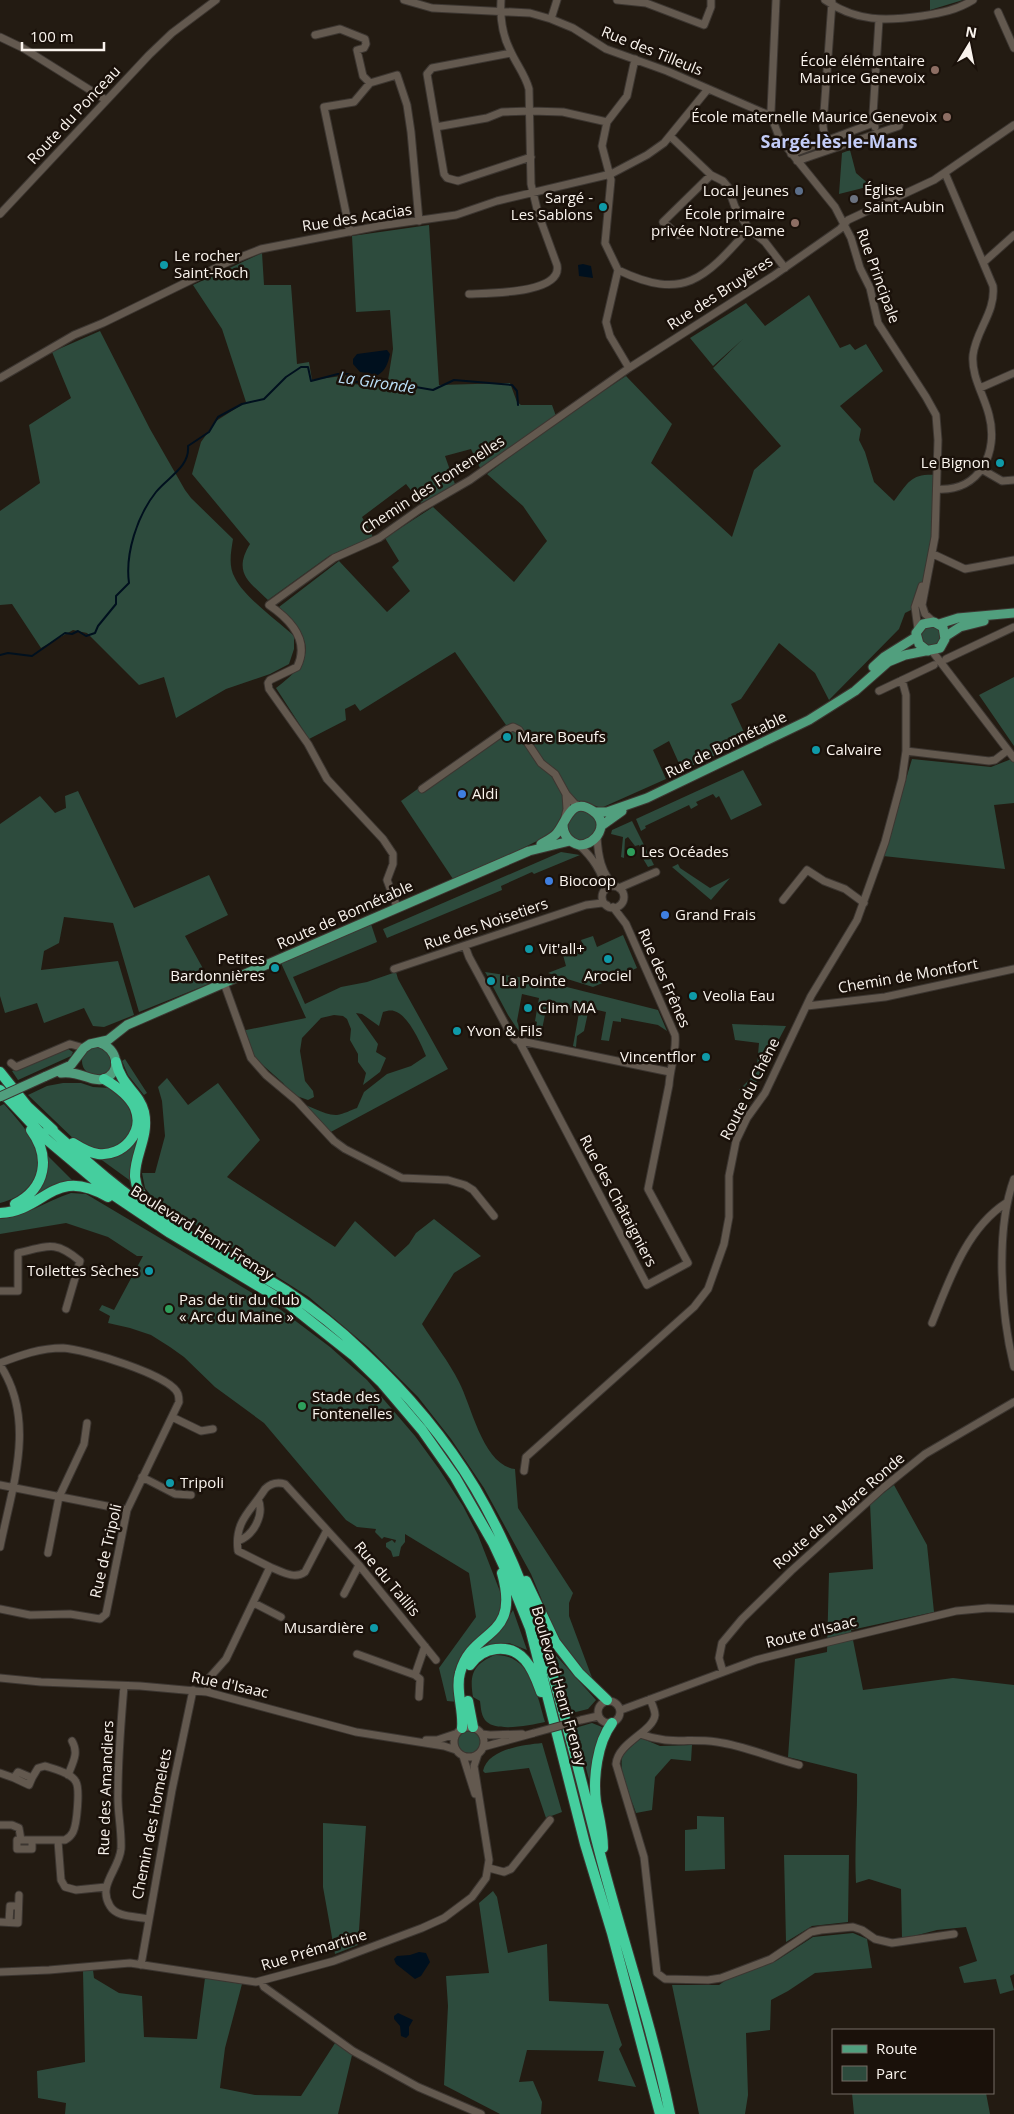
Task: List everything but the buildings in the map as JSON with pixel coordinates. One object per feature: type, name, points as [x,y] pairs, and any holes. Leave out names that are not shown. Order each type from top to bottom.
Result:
[{"type":"highway","points":[[115,1058],[121,1078],[135,1095],[144,1111],[144,1126],[135,1168],[135,1180],[147,1202],[169,1224]]},
{"type":"highway","points":[[0,1072],[28,1107],[48,1127],[87,1151],[96,1154],[109,1154],[125,1147],[136,1131],[137,1115],[134,1107],[127,1096],[104,1079]]},
{"type":"highway","points":[[0,1090],[40,1145],[43,1152],[43,1168],[39,1182],[30,1193],[16,1203],[0,1207]]},
{"type":"highway","name":"Boulevard Henri Frenay","points":[[5,1099],[84,1172],[147,1219],[290,1305],[364,1366],[382,1383],[456,1477],[521,1582],[544,1646],[670,2114]]},
{"type":"highway","name":"Boulevard Henri Frenay","points":[[48,1127],[94,1169],[169,1224],[283,1289],[314,1311],[361,1350],[411,1403],[456,1460],[476,1490],[530,1628],[585,1844],[612,1933],[660,2114]]},
{"type":"highway","points":[[0,1213],[12,1211],[60,1187],[79,1185],[92,1189],[147,1219]]},
{"type":"highway","points":[[498,1543],[520,1568],[555,1642],[574,1667],[608,1700]]},
{"type":"highway","points":[[459,1731],[463,1713],[459,1674],[468,1656],[498,1626],[507,1606],[498,1543]]},
{"type":"highway","points":[[478,1730],[465,1683],[467,1670],[480,1654],[497,1648],[515,1652],[524,1659],[533,1672],[554,1722]]},
{"type":"highway","points":[[603,1864],[603,1835],[595,1786],[601,1748],[606,1731],[612,1723]]},
{"type":"main road","points":[[830,708],[884,657],[917,633],[926,622],[936,623],[958,618],[1014,615]]},
{"type":"main road","points":[[830,708],[854,691],[888,662],[905,655],[940,648],[945,639],[970,624],[1014,615]]},
{"type":"main road","points":[[936,623],[942,627],[945,639]]},
{"type":"main road","points":[[917,633],[919,644],[930,651]]},
{"type":"main road","name":"Rue de Bonnétable","points":[[633,804],[746,751],[830,708]]},
{"type":"main road","points":[[529,850],[555,835],[564,820],[574,809],[584,807],[594,812],[607,812],[633,804]]},
{"type":"main road","points":[[564,820],[564,833],[570,841],[579,845],[590,844],[597,837],[601,826],[633,804]]},
{"type":"main road","points":[[594,812],[601,826]]},
{"type":"main road","name":"Route de Bonnétable","points":[[44,1077],[69,1067],[90,1044],[100,1043],[127,1025],[529,850],[570,841]]},
{"type":"main road","name":"Route de Bonnétable","points":[[104,1079],[111,1074],[118,1037],[134,1022]]},
{"type":"main road","points":[[100,1043],[110,1047],[115,1058]]},
{"type":"main road","points":[[82,1052],[79,1062],[85,1075]]},
{"type":"main road","points":[[5,1099],[44,1077],[68,1072],[85,1075],[96,1080],[104,1079]]},
{"type":"street","name":"Route du Ponceau","points":[[0,214],[148,55],[172,33],[216,0]]},
{"type":"street","name":"Rue des Tilleuls","points":[[404,0],[432,8],[530,13],[550,19],[573,28],[606,49],[636,59],[771,116]]},
{"type":"street","points":[[469,294],[530,290],[553,279],[557,273],[557,265],[532,192],[531,110],[527,81],[511,53],[503,31],[501,0]]},
{"type":"street","points":[[550,19],[557,0]]},
{"type":"street","points":[[617,0],[646,3],[704,25],[711,7],[710,0]]},
{"type":"street","points":[[771,116],[776,0]]},
{"type":"street","points":[[826,0],[856,14],[880,20],[952,10],[974,0]]},
{"type":"street","points":[[827,150],[823,126],[832,2]]},
{"type":"street","points":[[998,12],[1014,48]]},
{"type":"street","points":[[876,132],[873,114],[880,20]]},
{"type":"street","points":[[315,35],[340,29],[365,39],[366,44],[364,48],[357,50],[364,76],[370,82]]},
{"type":"street","points":[[0,37],[23,48],[106,100]]},
{"type":"street","points":[[511,53],[430,70],[427,78],[444,174],[451,180],[458,181],[531,157]]},
{"type":"street","points":[[629,368],[610,336],[606,322],[618,270],[605,243],[611,174],[602,146],[607,122],[626,96],[636,59]]},
{"type":"street","points":[[350,232],[324,107],[354,102],[370,82],[397,75],[407,104],[412,132],[419,221]]},
{"type":"street","name":"Rue des Acacias","points":[[0,378],[74,335],[245,255],[291,242],[456,216],[497,201],[611,174],[648,155],[670,136],[708,89]]},
{"type":"street","points":[[436,127],[487,118],[502,112],[531,110],[563,112],[607,122]]},
{"type":"street","name":"Rue Principale","points":[[771,116],[780,139],[832,201],[851,238],[862,276],[870,288],[878,323],[929,401],[936,415],[938,426],[937,489],[933,554],[928,573]]},
{"type":"street","points":[[791,154],[897,116],[902,121],[899,126],[876,132],[797,161]]},
{"type":"street","name":"Rue des Bruyères","points":[[610,383],[629,368],[785,268],[840,229],[848,220],[945,173],[1014,125]]},
{"type":"street","points":[[670,136],[711,176],[723,181],[728,187],[735,207],[749,229],[765,242],[785,268]]},
{"type":"street","points":[[937,489],[952,488],[966,483],[983,470],[988,455],[991,433],[990,416],[974,367],[974,349],[991,310],[994,293],[991,279],[945,173]]},
{"type":"street","points":[[678,236],[663,222],[692,192],[711,176]]},
{"type":"street","points":[[618,270],[640,280],[660,285],[670,286],[691,281],[712,269],[749,229]]},
{"type":"street","points":[[984,262],[1014,235]]},
{"type":"street","points":[[980,388],[1014,373]]},
{"type":"street","name":"Chemin des Fontenelles","points":[[398,907],[387,880],[393,864],[393,854],[384,839],[326,779],[308,744],[269,689],[268,683],[270,680],[297,667],[302,647],[301,639],[294,629],[269,605],[334,558],[361,548],[379,538],[420,509],[462,486],[610,383]]},
{"type":"street","points":[[983,470],[1002,481],[1014,480]]},
{"type":"street","points":[[933,554],[965,569],[1014,560]]},
{"type":"street","points":[[928,573],[922,605],[925,614],[936,623]]},
{"type":"street","points":[[917,633],[916,602],[928,573]]},
{"type":"street","points":[[946,659],[1014,627]]},
{"type":"street","points":[[945,639],[946,659],[951,674]]},
{"type":"street","points":[[930,651],[951,674],[1014,758]]},
{"type":"street","points":[[879,691],[934,665]]},
{"type":"street","name":"Route du Chêne","points":[[524,1471],[526,1457],[694,1307],[708,1289],[727,1230],[729,1176],[736,1142],[747,1118],[765,1093],[807,1006],[848,937],[864,903],[894,812],[906,751],[906,695],[902,680]]},
{"type":"street","points":[[422,789],[506,730],[514,727],[519,730],[541,763],[555,774],[566,794],[575,804],[584,807]]},
{"type":"street","points":[[906,751],[988,762],[995,760],[1008,750]]},
{"type":"street","points":[[564,820],[567,808],[566,794]]},
{"type":"street","points":[[597,837],[598,851],[604,872],[623,892],[623,900]]},
{"type":"street","points":[[579,845],[590,854],[605,884],[603,900],[610,906],[617,907],[640,881]]},
{"type":"street","points":[[783,900],[807,870],[824,881],[845,889],[864,903]]},
{"type":"street","points":[[604,892],[640,881],[656,872]]},
{"type":"street","name":"Rue des Noisetiers","points":[[586,906],[604,892]]},
{"type":"street","name":"Rue des Frênes","points":[[623,900],[626,924],[676,1035],[676,1045],[670,1072]]},
{"type":"street","name":"Rue des Noisetiers","points":[[394,969],[586,906],[602,904],[610,906]]},
{"type":"street","name":"Rue des Frênes","points":[[610,906],[626,924]]},
{"type":"street","points":[[465,946],[510,1033],[518,1041],[670,1072]]},
{"type":"street","name":"Chemin de Montfort","points":[[807,1006],[885,997],[1014,969]]},
{"type":"street","points":[[224,983],[252,1058],[266,1075],[297,1101],[334,1141],[345,1149],[402,1178],[448,1180],[465,1185],[473,1190],[494,1216]]},
{"type":"street","name":"Rue des Châtaigniers","points":[[518,1041],[647,1285],[688,1263],[648,1189],[670,1072]]},
{"type":"street","points":[[11,1063],[16,1067],[70,1044],[82,1052]]},
{"type":"street","points":[[1014,1179],[1006,1203],[1002,1240],[1004,1302],[1014,1367]]},
{"type":"street","points":[[932,1323],[957,1264],[986,1219],[1006,1203]]},
{"type":"street","points":[[0,1291],[18,1291],[18,1253],[57,1246],[65,1249],[80,1261],[66,1308]]},
{"type":"street","name":"Rue de Tripoli","points":[[0,1364],[28,1352],[44,1349],[64,1348],[93,1353],[124,1363],[172,1386],[178,1394],[179,1402],[126,1510],[106,1614],[103,1618],[70,1614],[30,1615],[0,1609]]},
{"type":"street","points":[[0,1364],[14,1392],[20,1418],[21,1444],[0,1547]]},
{"type":"street","name":"Route de la Mare Ronde","points":[[723,1672],[719,1658],[722,1644],[742,1619],[791,1571],[883,1488],[926,1454],[1014,1402]]},
{"type":"street","points":[[172,1417],[201,1431],[213,1429]]},
{"type":"street","points":[[48,1553],[59,1497],[84,1444],[87,1423]]},
{"type":"street","points":[[142,1477],[175,1494],[191,1495]]},
{"type":"street","name":"Rue du Taillis","points":[[258,1499],[268,1485],[280,1482],[285,1484],[359,1565],[436,1660]]},
{"type":"street","points":[[0,1485],[126,1510]]},
{"type":"street","points":[[238,1542],[245,1539],[256,1523],[261,1506],[258,1499],[242,1519],[239,1529],[238,1542],[238,1551],[270,1567],[291,1575],[300,1575],[305,1572],[327,1530]]},
{"type":"street","points":[[344,1594],[359,1565]]},
{"type":"street","points":[[207,1692],[212,1674],[226,1659],[270,1567]]},
{"type":"street","points":[[254,1603],[282,1617]]},
{"type":"street","name":"Route d'Isaac","points":[[620,1710],[756,1660],[938,1615],[972,1609],[1014,1608]]},
{"type":"street","points":[[415,1674],[425,1646]]},
{"type":"street","points":[[356,1654],[415,1674],[420,1679],[419,1697]]},
{"type":"street","name":"Rue d'Isaac","points":[[0,1680],[207,1692],[356,1732],[444,1746],[456,1750]]},
{"type":"street","name":"Rue des Amandiers","points":[[106,1887],[115,1869],[120,1852],[118,1794],[124,1686]]},
{"type":"street","name":"Chemin des Homelets","points":[[141,1965],[172,1790],[193,1690]]},
{"type":"street","points":[[608,1700],[614,1702],[620,1710],[618,1720],[612,1723],[602,1721],[598,1716],[600,1704],[608,1700]]},
{"type":"street","points":[[650,1700],[655,1715],[653,1720],[620,1752],[616,1764],[644,1857],[660,1977],[665,1979],[708,1980],[721,1978],[765,1962],[812,1932],[821,1930],[852,1927],[862,1930],[875,1939],[892,1943],[954,1934]]},
{"type":"street","points":[[550,1820],[511,1869],[504,1872],[489,1868],[474,1766],[478,1754],[483,1747],[598,1716]]},
{"type":"street","points":[[478,1730],[483,1747]]},
{"type":"street","points":[[480,1806],[463,1756],[456,1750],[453,1742],[459,1731],[478,1730],[490,1735],[534,1733]]},
{"type":"street","name":"Rue d'Isaac","points":[[408,1741],[437,1740],[459,1731]]},
{"type":"street","points":[[640,1734],[662,1741],[730,1744],[759,1751],[799,1765]]},
{"type":"street","points":[[68,1775],[75,1757],[76,1748],[72,1741]]},
{"type":"street","points":[[463,1756],[473,1757],[478,1754]]},
{"type":"street","points":[[0,1773],[14,1778],[18,1772],[32,1778],[38,1768],[45,1766],[68,1775],[77,1783],[76,1824],[71,1837],[58,1841],[21,1840],[19,1828],[0,1824]]},
{"type":"street","points":[[58,1841],[61,1880],[65,1887],[76,1890],[106,1887],[108,1902],[117,1913],[148,1919]]},
{"type":"street","name":"Rue Prémartine","points":[[0,1972],[49,1970],[119,1963],[242,1981],[261,1981],[294,1970],[334,1961],[444,1918],[478,1892],[489,1868]]},
{"type":"street","points":[[0,1922],[18,1923],[19,1895]]},
{"type":"street","points":[[261,1981],[264,1988],[352,2051],[418,2087],[480,2114]]},
{"type":"green space","points":[[930,0],[963,0],[930,10]]},
{"type":"green space","points":[[850,150],[856,173],[871,186],[839,194],[842,153]]},
{"type":"green space","points":[[429,225],[439,385],[510,383],[517,402],[521,405],[552,405],[556,416],[481,470],[471,449],[445,456],[456,487],[421,503],[406,484],[362,517],[373,537],[329,556],[268,600],[249,581],[243,569],[245,554],[250,544],[192,474],[201,442],[216,421],[246,402],[222,329],[193,285],[262,253],[264,285],[291,285],[297,364],[309,362],[312,380],[349,375],[350,384],[387,386],[393,349],[390,310],[356,312],[352,236]]},
{"type":"green space","points":[[809,295],[840,348],[850,344],[855,350],[866,344],[883,371],[840,406],[861,429],[859,440],[865,452],[874,482],[894,501],[912,479],[923,475],[940,475],[934,564],[925,603],[905,613],[899,629],[829,700],[815,673],[779,643],[741,699],[731,704],[748,741],[682,770],[669,741],[653,750],[666,779],[601,808],[586,804],[570,807],[563,814],[551,834],[455,882],[401,801],[506,725],[455,652],[360,711],[355,704],[345,709],[346,720],[309,739],[276,688],[298,667],[304,658],[306,649],[299,630],[279,607],[339,561],[387,612],[410,591],[392,567],[399,561],[385,538],[433,507],[514,582],[547,541],[523,506],[487,474],[558,421],[626,376],[672,424],[651,463],[732,537],[754,470],[781,446],[713,368],[743,339],[713,366],[690,338],[746,303],[765,326]]},
{"type":"green space","points":[[100,331],[150,429],[185,490],[233,539],[231,564],[239,585],[253,601],[294,636],[294,649],[289,664],[270,674],[226,689],[176,718],[164,677],[139,685],[87,633],[73,630],[41,648],[12,604],[0,605],[0,511],[40,483],[29,425],[71,398],[52,352]]},
{"type":"green space","points":[[934,624],[943,633],[939,645],[925,647],[919,633],[920,630]]},
{"type":"green space","points":[[1014,677],[1014,746],[979,695]]},
{"type":"green space","points":[[1014,758],[1014,803],[994,805],[1005,869],[883,856],[912,759],[991,767]]},
{"type":"green space","points":[[743,770],[762,805],[731,820],[719,796],[716,798],[713,794],[696,802],[698,805],[691,809],[689,805],[645,826],[646,828],[641,831],[636,819]]},
{"type":"green space","points":[[78,791],[134,908],[209,875],[228,915],[185,936],[211,983],[139,1012],[113,923],[64,917],[59,943],[44,951],[41,970],[118,961],[134,1015],[104,1027],[93,1026],[84,1008],[44,1023],[37,1003],[5,1013],[0,996],[0,824],[40,796],[55,813],[66,808],[65,796]]},
{"type":"green space","points":[[582,811],[593,815],[597,826],[593,837],[582,841],[571,837],[567,826],[571,815]]},
{"type":"green space","points":[[632,821],[654,865],[648,867],[642,857],[645,855],[639,845],[635,846],[628,837],[625,839],[624,858],[621,857],[623,837],[611,834],[612,830]]},
{"type":"green space","points":[[561,852],[580,855],[534,874],[532,872],[501,886],[502,890],[387,938],[383,929]]},
{"type":"green space","points":[[678,864],[680,868],[710,888],[730,878],[711,900],[672,867]]},
{"type":"green space","points":[[371,924],[377,942],[293,977],[305,1004],[341,987],[367,982],[396,972],[398,979],[448,1069],[327,1134],[295,1101],[332,1115],[342,1114],[357,1108],[364,1092],[387,1074],[411,1066],[426,1056],[409,1023],[399,1013],[394,1011],[383,1012],[379,1026],[362,1014],[356,1013],[378,1044],[376,1052],[386,1058],[380,1072],[363,1085],[366,1073],[358,1062],[358,1054],[350,1040],[351,1029],[347,1019],[343,1016],[334,1015],[321,1018],[302,1038],[300,1051],[305,1081],[313,1091],[314,1097],[308,1100],[291,1094],[283,1083],[256,1059],[241,1031],[306,1018],[281,963]]},
{"type":"green space","points":[[623,935],[637,968],[593,987],[548,973],[566,966],[563,955],[584,948],[581,940],[593,936],[597,947]]},
{"type":"green space","points":[[485,972],[539,980],[658,1010],[667,1031],[658,1025],[621,1018],[621,1022],[613,1021],[609,1041],[601,1040],[606,1012],[589,1008],[584,1031],[577,1036],[576,1047],[573,1046],[580,1007],[563,1008],[562,1012],[554,1010],[555,1006],[547,1005],[540,1039],[534,1038],[539,998],[522,994],[517,1021],[522,1036],[491,983],[492,979],[490,980]]},
{"type":"green space","points":[[732,1024],[786,1026],[752,1090],[739,1090],[761,1068],[757,1066],[759,1043],[735,1040]]},
{"type":"green space","points":[[97,1046],[107,1051],[112,1061],[107,1071],[97,1076],[87,1071],[82,1061],[87,1051]]},
{"type":"green space","points":[[68,1049],[73,1052],[71,1056],[18,1080],[12,1071]]},
{"type":"green space","points":[[125,1059],[147,1093],[144,1095],[128,1075],[122,1061]]},
{"type":"green space","points":[[167,1078],[188,1105],[218,1083],[260,1140],[227,1177],[335,1247],[355,1221],[395,1257],[409,1244],[416,1233],[434,1219],[481,1256],[454,1273],[422,1324],[459,1382],[487,1446],[504,1465],[515,1469],[518,1508],[573,1593],[569,1603],[569,1616],[594,1683],[561,1646],[531,1574],[484,1488],[451,1439],[418,1397],[369,1348],[309,1297],[153,1198],[145,1188],[142,1173],[155,1173],[165,1136],[162,1101],[158,1087]]},
{"type":"green space","points":[[63,1083],[81,1083],[93,1087],[110,1088],[118,1093],[129,1107],[133,1123],[127,1139],[119,1146],[103,1152],[78,1143],[28,1095],[47,1086]]},
{"type":"green space","points":[[4,1104],[33,1142],[39,1163],[37,1174],[27,1189],[16,1197],[0,1203],[0,1106]]},
{"type":"green space","points":[[139,1131],[131,1164],[132,1182],[99,1158]]},
{"type":"green space","points":[[47,1155],[74,1182],[56,1185],[38,1196],[35,1193]]},
{"type":"green space","name":"Stade des Fontenelles","points":[[71,1193],[86,1194],[281,1310],[330,1347],[367,1380],[415,1436],[463,1506],[478,1535],[501,1594],[499,1619],[462,1659],[458,1702],[447,1701],[439,1668],[476,1617],[469,1573],[405,1534],[405,1542],[401,1547],[399,1556],[393,1557],[391,1551],[386,1547],[386,1543],[392,1540],[395,1543],[396,1540],[384,1537],[382,1539],[375,1532],[376,1529],[357,1527],[346,1520],[264,1423],[215,1387],[184,1357],[151,1335],[108,1323],[110,1316],[99,1310],[102,1305],[114,1310],[143,1256],[137,1256],[108,1237],[66,1223],[0,1234],[0,1219],[27,1212]]},
{"type":"green space","points":[[894,1485],[927,1545],[934,1612],[851,1630],[863,1690],[953,1678],[1014,1685],[1014,1974],[1010,1976],[1014,1990],[1000,1994],[996,1979],[964,1983],[959,1967],[977,1961],[966,1927],[937,1930],[902,1939],[901,1889],[869,1879],[856,1883],[857,1774],[788,1757],[795,1659],[827,1652],[829,1573],[873,1569],[870,1503]]},
{"type":"green space","points":[[513,1610],[527,1650],[509,1643],[486,1646],[502,1628]]},
{"type":"green space","points":[[552,1651],[596,1700],[588,1709],[572,1713]]},
{"type":"green space","points":[[495,1655],[507,1656],[517,1661],[525,1669],[535,1689],[545,1722],[523,1726],[499,1727],[485,1720],[480,1701],[473,1697],[472,1682],[478,1666]]},
{"type":"green space","points":[[592,1723],[602,1727],[590,1783],[575,1728]]},
{"type":"green space","points":[[469,1731],[477,1734],[480,1742],[477,1750],[469,1753],[461,1750],[458,1742],[461,1734]]},
{"type":"green space","points":[[641,1738],[660,1746],[692,1745],[691,1761],[671,1759],[655,1777],[652,1810],[636,1813],[623,1776],[622,1761],[623,1754]]},
{"type":"green space","points":[[542,1743],[562,1812],[546,1818],[529,1768],[485,1773],[483,1771],[486,1764],[499,1753],[516,1747]]},
{"type":"green space","points":[[697,1816],[724,1817],[725,1869],[685,1871],[685,1830],[697,1829]]},
{"type":"green space","points":[[323,1823],[366,1826],[358,1945],[335,1954],[323,1887]]},
{"type":"green space","points":[[784,1855],[849,1855],[848,1922],[812,1926],[786,1942]]},
{"type":"green space","points":[[493,1891],[497,1897],[508,1953],[547,1944],[549,2001],[608,2004],[622,2045],[619,2049],[636,2087],[598,2081],[604,2051],[527,2050],[519,2082],[533,2081],[542,2102],[541,2114],[500,2114],[444,2085],[448,2006],[446,1976],[489,1973],[479,1903]]},
{"type":"green space","points":[[853,1933],[867,1939],[872,1968],[815,1973],[771,2000],[770,2030],[746,2033],[748,2095],[745,2114],[699,2114],[672,1985],[719,1985],[729,1978],[776,1961],[813,1937]]},
{"type":"green space","points":[[93,1970],[94,1978],[119,1993],[142,1996],[144,2037],[197,2039],[205,1978],[242,1984],[225,2048],[220,2088],[255,2095],[301,2096],[337,2040],[353,2051],[338,2114],[65,2114],[66,2103],[38,2098],[37,2071],[85,2062],[83,1971]]},
{"type":"green space","points":[[852,2094],[986,2094],[990,2114],[854,2114]]},
{"type":"water","points":[[578,265],[591,266],[593,278],[579,276]]},
{"type":"water","points":[[387,350],[390,354],[385,369],[378,375],[360,372],[353,364],[353,359],[357,354]]},
{"type":"water","points":[[419,1952],[426,1953],[430,1962],[421,1976],[415,1979],[396,1964],[394,1959],[397,1956]]},
{"type":"water","points":[[398,2013],[413,2020],[409,2027],[409,2035],[406,2038],[401,2036],[400,2026],[394,2019],[394,2016]]},
{"type":"waterway","name":"La Gironde","points":[[0,655],[8,653],[32,656],[65,633],[72,634],[78,631],[86,636],[95,633],[98,626],[116,604],[116,596],[129,583],[128,572],[131,548],[143,512],[156,492],[182,466],[186,460],[188,446],[209,432],[218,417],[242,404],[264,399],[286,377],[301,367],[308,367],[311,381],[338,374],[349,374],[354,382],[381,381],[433,390],[454,380],[512,385],[517,391],[518,405]]},
{"type":"place","name":"École élémentaire Maurice Genevoix","points":[[935,70]]},
{"type":"place","name":"École maternelle Maurice Genevoix","points":[[947,117]]},
{"type":"place","name":"Local jeunes","points":[[799,191]]},
{"type":"place","name":"Église Saint-Aubin","points":[[854,199]]},
{"type":"place","name":"Sargé - Les Sablons","points":[[603,207]]},
{"type":"place","name":"École primaire privée Notre-Dame","points":[[795,223]]},
{"type":"place","name":"Le rocher Saint-Roch","points":[[164,265]]},
{"type":"place","name":"Le Bignon","points":[[1000,463]]},
{"type":"place","name":"Mare Boeufs","points":[[507,737]]},
{"type":"place","name":"Calvaire","points":[[816,750]]},
{"type":"place","name":"Aldi","points":[[462,794]]},
{"type":"place","name":"Les Océades","points":[[631,852]]},
{"type":"place","name":"Biocoop","points":[[549,881]]},
{"type":"place","name":"Grand Frais","points":[[665,915]]},
{"type":"place","name":"Vit'all+","points":[[529,949]]},
{"type":"place","name":"Arociel","points":[[608,959]]},
{"type":"place","name":"Petites Bardonnières","points":[[275,968]]},
{"type":"place","name":"La Pointe","points":[[491,981]]},
{"type":"place","name":"Veolia Eau","points":[[693,996]]},
{"type":"place","name":"Clim MA","points":[[528,1008]]},
{"type":"place","name":"Yvon & Fils","points":[[457,1031]]},
{"type":"place","name":"Vincentflor","points":[[706,1057]]},
{"type":"place","name":"Toilettes Sèches","points":[[149,1271]]},
{"type":"place","name":"Pas de tir du club « Arc du Maine »","points":[[169,1309]]},
{"type":"place","name":"Stade des Fontenelles","points":[[302,1406]]},
{"type":"place","name":"Tripoli","points":[[170,1483]]},
{"type":"place","name":"Musardière","points":[[374,1628]]},
{"type":"district","name":"Sargé-lès-le-Mans","points":[[839,142]]}]
